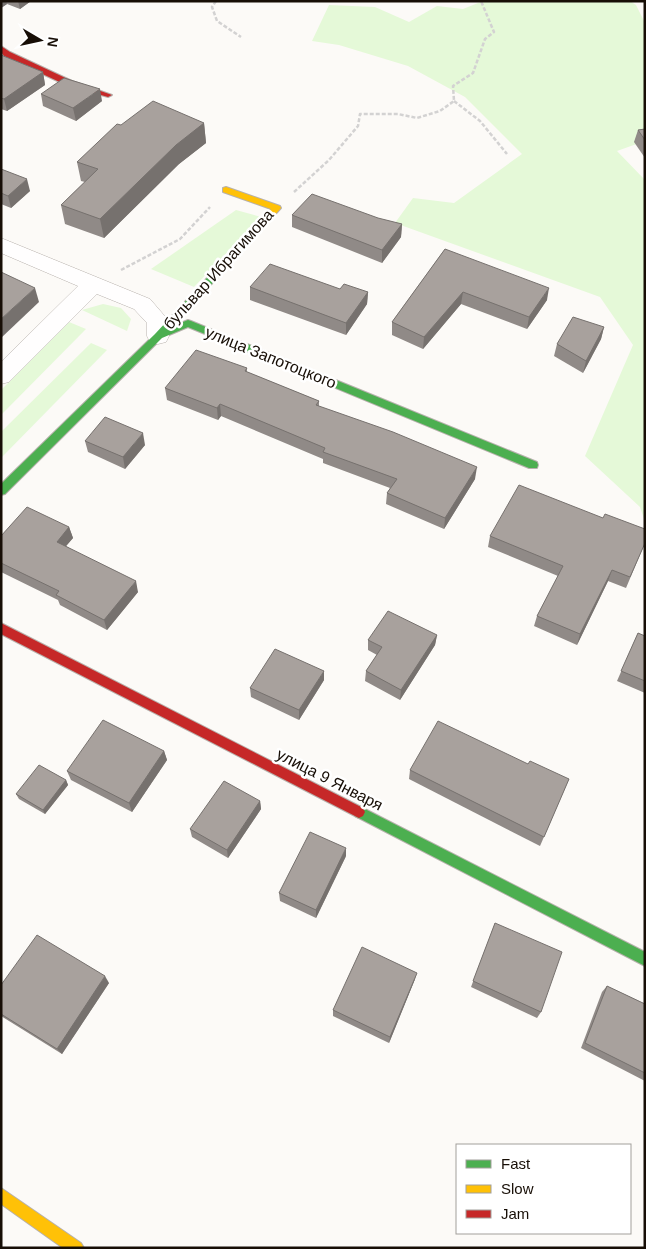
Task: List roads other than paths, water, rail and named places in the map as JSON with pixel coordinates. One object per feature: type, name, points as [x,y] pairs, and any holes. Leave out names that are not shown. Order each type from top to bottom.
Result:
[{"type":"street","points":[[1,48],[7,54],[69,83],[108,95]]},
{"type":"street","name":"бульвар Ибрагимова","points":[[1,491],[158,336],[277,208],[226,190]]},
{"type":"street","points":[[1,245],[142,304],[158,321],[158,336]]},
{"type":"street","points":[[1,376],[93,284]]},
{"type":"street","name":"улица Запотоцкого","points":[[158,336],[188,323],[533,465]]},
{"type":"street","name":"улица 9 Января","points":[[1,628],[645,959]]},
{"type":"street","points":[[1,1195],[76,1248]]}]
